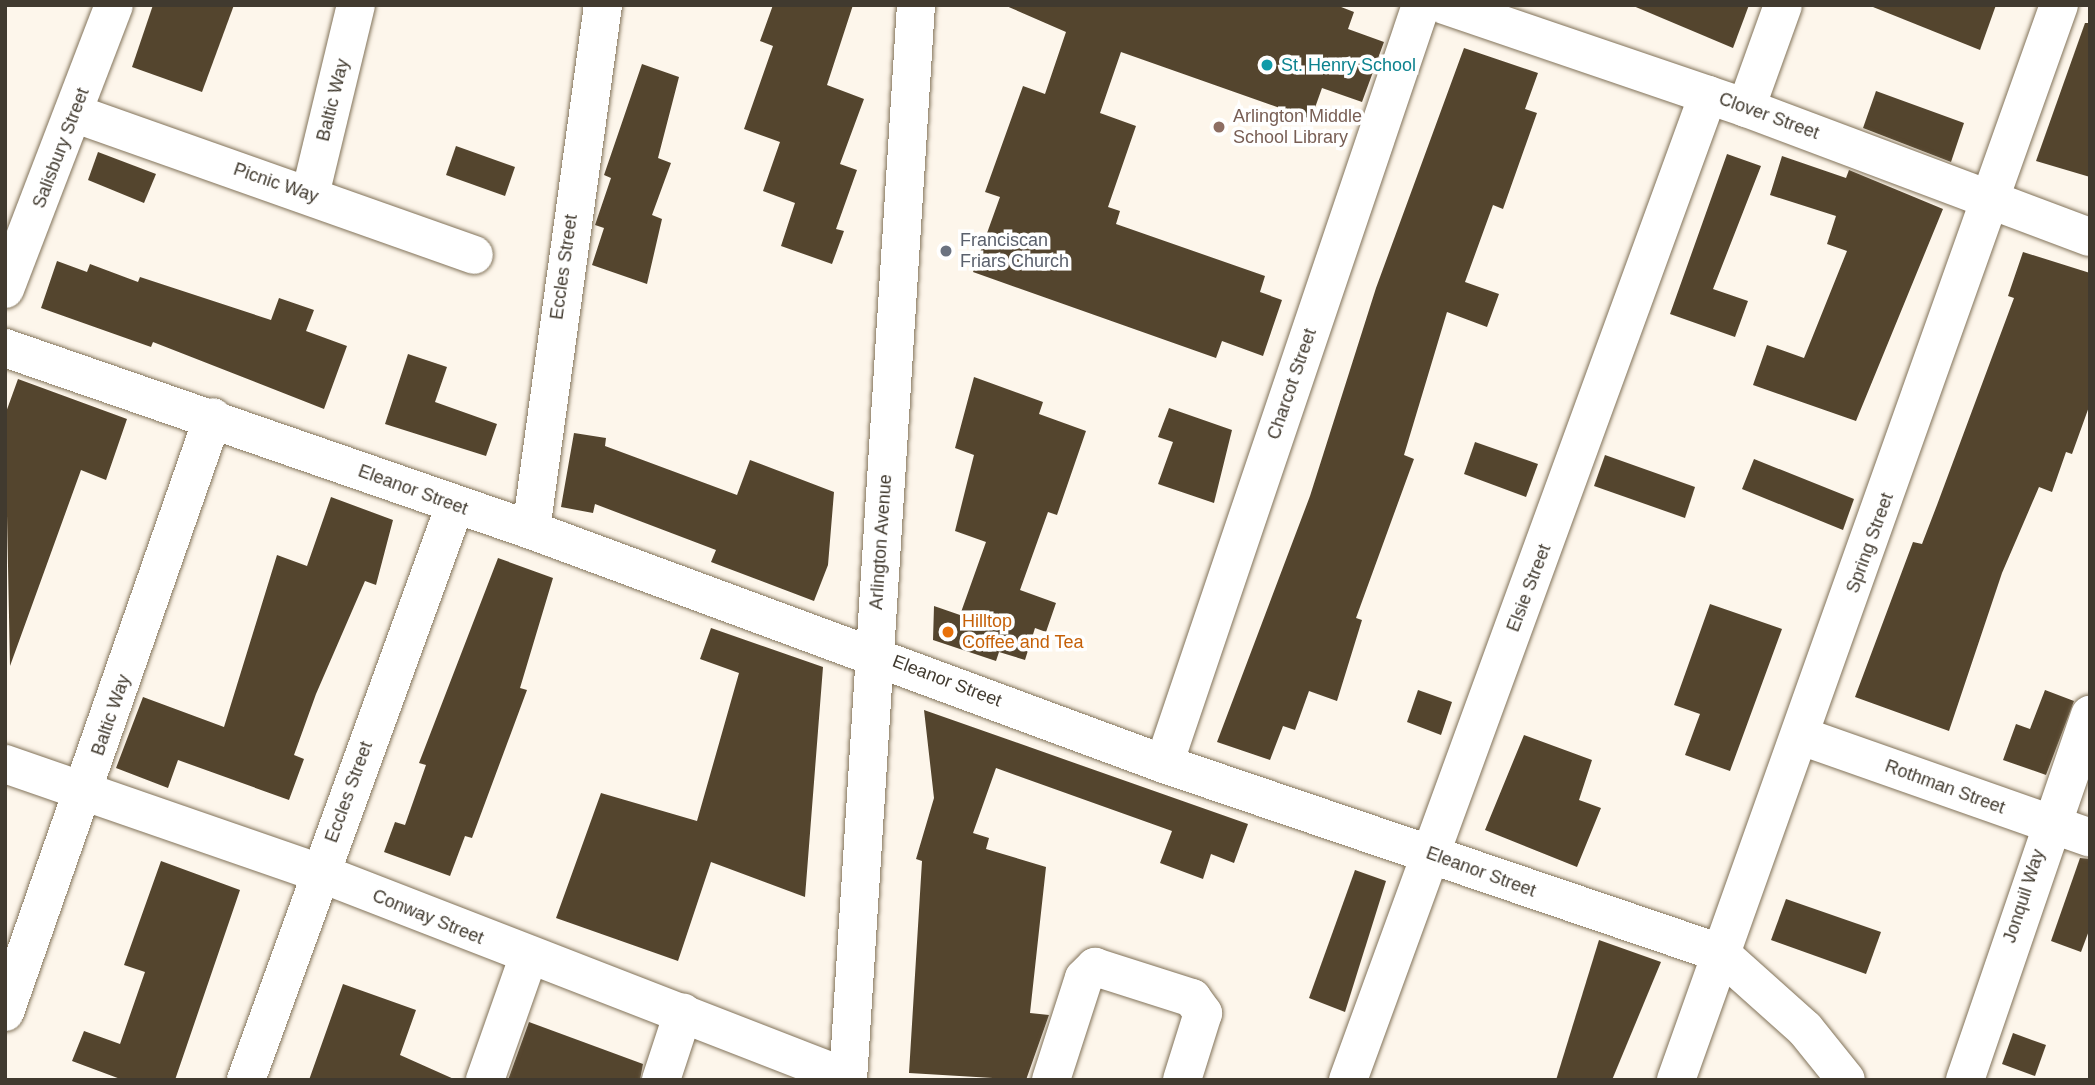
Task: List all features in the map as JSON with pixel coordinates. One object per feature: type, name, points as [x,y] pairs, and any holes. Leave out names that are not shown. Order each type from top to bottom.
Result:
[{"type":"street","name":"Salisbury Street","points":[[5,289],[76,114],[114,5]]},
{"type":"street","name":"Baltic Way","points":[[310,195],[356,5]]},
{"type":"street","name":"Eccles Street","points":[[531,530],[603,5]]},
{"type":"street","name":"Arlington Avenue","points":[[848,1079],[916,5]]},
{"type":"street","name":"Charcot Street","points":[[1164,764],[1421,5]]},
{"type":"street","name":"Clover Street","points":[[1444,5],[1484,12],[1992,198],[2090,237]]},
{"type":"street","points":[[1746,108],[1783,5]]},
{"type":"street","name":"Spring Street","points":[[1676,1080],[1801,736],[2059,5]]},
{"type":"street","name":"Elsie Street","points":[[1348,1080],[1428,853],[1708,95]]},
{"type":"street","name":"Picnic Way","points":[[76,114],[474,255]]},
{"type":"street","name":"Eleanor Street","points":[[5,348],[214,417],[531,530],[873,653],[1164,764],[1720,953],[1805,1029],[1846,1080]]},
{"type":"street","name":"Baltic Way","points":[[5,1012],[85,792],[214,417]]},
{"type":"street","name":"Eccles Street","points":[[246,1080],[455,505]]},
{"type":"street","name":"Jonquil Way","points":[[1965,1080],[2048,824],[2090,715]]},
{"type":"street","name":"Rothman Street","points":[[1801,736],[2090,838]]},
{"type":"street","name":"Conway Street","points":[[5,764],[320,873],[528,958],[683,1013],[848,1079]]},
{"type":"street","points":[[485,1080],[528,958]]},
{"type":"street","points":[[1051,1080],[1084,978],[1095,967],[1192,998],[1203,1013],[1182,1080]]},
{"type":"street","points":[[661,1080],[683,1013]]},
{"type":"building","points":[[153,5],[234,5],[202,92],[132,67]]},
{"type":"building","points":[[773,5],[853,5],[827,85],[864,99],[840,164],[857,170],[836,229],[844,231],[832,264],[781,246],[795,203],[763,191],[780,142],[744,129],[773,46],[760,41]]},
{"type":"building","points":[[1004,5],[1336,5],[1354,12],[1348,29],[1384,42],[1362,102],[1322,88],[1311,119],[1121,52],[1100,113],[1136,126],[1108,207],[1120,211],[1116,224],[1265,276],[1260,292],[1282,300],[1263,356],[1222,341],[1216,358],[973,272],[1000,197],[985,192],[1023,86],[1045,94],[1066,32]]},
{"type":"building","points":[[1631,5],[1749,5],[1733,48]]},
{"type":"building","points":[[1868,5],[1996,5],[1980,50]]},
{"type":"building","points":[[2085,23],[2090,23],[2090,177],[2036,161]]},
{"type":"building","points":[[1464,48],[1538,73],[1525,109],[1537,113],[1503,209],[1493,205],[1465,282],[1499,294],[1487,327],[1447,312],[1404,455],[1414,459],[1356,618],[1362,620],[1337,701],[1309,691],[1295,730],[1283,726],[1270,760],[1217,742],[1310,496],[1376,288]]},
{"type":"building","points":[[642,64],[679,77],[658,158],[671,163],[652,215],[662,219],[647,284],[592,265],[604,228],[595,225],[611,178],[604,175]]},
{"type":"building","points":[[1876,91],[1964,123],[1951,162],[1863,128]]},
{"type":"building","points":[[456,146],[515,167],[505,196],[446,175]]},
{"type":"building","points":[[98,152],[156,174],[144,203],[88,180]]},
{"type":"building","points":[[1727,154],[1761,166],[1713,289],[1748,301],[1735,337],[1670,314]]},
{"type":"building","points":[[1782,156],[1846,178],[1849,170],[1943,209],[1856,421],[1753,385],[1767,345],[1804,358],[1847,251],[1827,244],[1836,216],[1770,195]]},
{"type":"building","points":[[2023,252],[2090,273],[2090,404],[2072,454],[2066,452],[2052,492],[2039,487],[2002,573],[1949,731],[1855,697],[1913,542],[1922,544],[1937,505],[2014,298],[2008,296]]},
{"type":"building","points":[[57,261],[87,272],[90,264],[138,282],[140,277],[271,320],[279,298],[314,310],[306,331],[347,346],[324,409],[153,342],[151,347],[41,308]]},
{"type":"building","points":[[408,354],[447,367],[435,402],[497,424],[486,456],[385,424]]},
{"type":"building","points":[[974,377],[1043,402],[1039,414],[1086,431],[1057,515],[1048,512],[1020,590],[1056,603],[1046,632],[1035,628],[1025,660],[999,652],[996,661],[933,640],[934,606],[960,615],[986,542],[955,531],[974,455],[955,448]]},
{"type":"building","points":[[18,379],[127,419],[106,480],[81,470],[10,666],[5,415]]},
{"type":"building","points":[[1169,408],[1232,430],[1214,503],[1158,484],[1173,442],[1158,437]]},
{"type":"building","points":[[574,433],[606,438],[605,446],[737,495],[750,460],[834,492],[828,565],[814,601],[711,562],[716,550],[595,504],[593,513],[561,507]]},
{"type":"building","points":[[1475,442],[1538,464],[1526,497],[1464,474]]},
{"type":"building","points":[[1605,455],[1695,487],[1685,518],[1594,486]]},
{"type":"building","points":[[1754,459],[1854,499],[1843,530],[1742,489]]},
{"type":"building","points":[[331,497],[393,520],[376,585],[365,581],[316,694],[294,755],[304,759],[289,800],[178,760],[168,788],[116,768],[143,697],[224,727],[277,555],[307,566]]},
{"type":"building","points":[[498,558],[553,578],[520,688],[527,690],[472,838],[465,836],[450,876],[384,852],[395,822],[405,825],[426,765],[419,763]]},
{"type":"building","points":[[1710,604],[1782,629],[1730,771],[1685,755],[1700,714],[1674,705]]},
{"type":"building","points":[[711,628],[823,667],[805,897],[711,862],[678,961],[556,918],[601,793],[697,821],[739,673],[700,659]]},
{"type":"building","points":[[1418,690],[1452,702],[1441,735],[1407,722]]},
{"type":"building","points":[[2045,690],[2074,701],[2046,775],[2003,760],[2016,724],[2030,729]]},
{"type":"building","points":[[924,710],[1248,824],[1234,863],[1211,854],[1203,879],[1160,863],[1172,831],[996,768],[973,833],[989,838],[986,849],[1046,867],[1030,1013],[1049,1015],[1026,1080],[909,1073],[922,861],[916,859],[934,798]]},
{"type":"building","points":[[1524,735],[1592,760],[1579,800],[1601,808],[1577,867],[1485,830]]},
{"type":"building","points":[[2080,858],[2090,859],[2090,928],[2081,952],[2051,941]]},
{"type":"building","points":[[161,861],[240,890],[175,1080],[123,1080],[72,1061],[84,1031],[120,1044],[145,972],[124,965]]},
{"type":"building","points":[[1355,870],[1386,881],[1345,1012],[1309,998]]},
{"type":"building","points":[[1786,899],[1881,932],[1866,974],[1771,940]]},
{"type":"building","points":[[1599,940],[1661,962],[1612,1080],[1556,1080]]},
{"type":"building","points":[[343,984],[416,1010],[400,1055],[456,1080],[309,1080]]},
{"type":"building","points":[[529,1022],[643,1064],[640,1080],[508,1080]]},
{"type":"building","points":[[2013,1033],[2046,1045],[2035,1076],[2002,1064]]},
{"type":"place","name":"St. Henry School","points":[[1267,65]]},
{"type":"place","name":"Arlington Middle School Library","points":[[1219,127]]},
{"type":"place","name":"Franciscan Friars Church","points":[[946,251]]},
{"type":"place","name":"Hilltop Coffee and Tea","points":[[948,632]]}]
